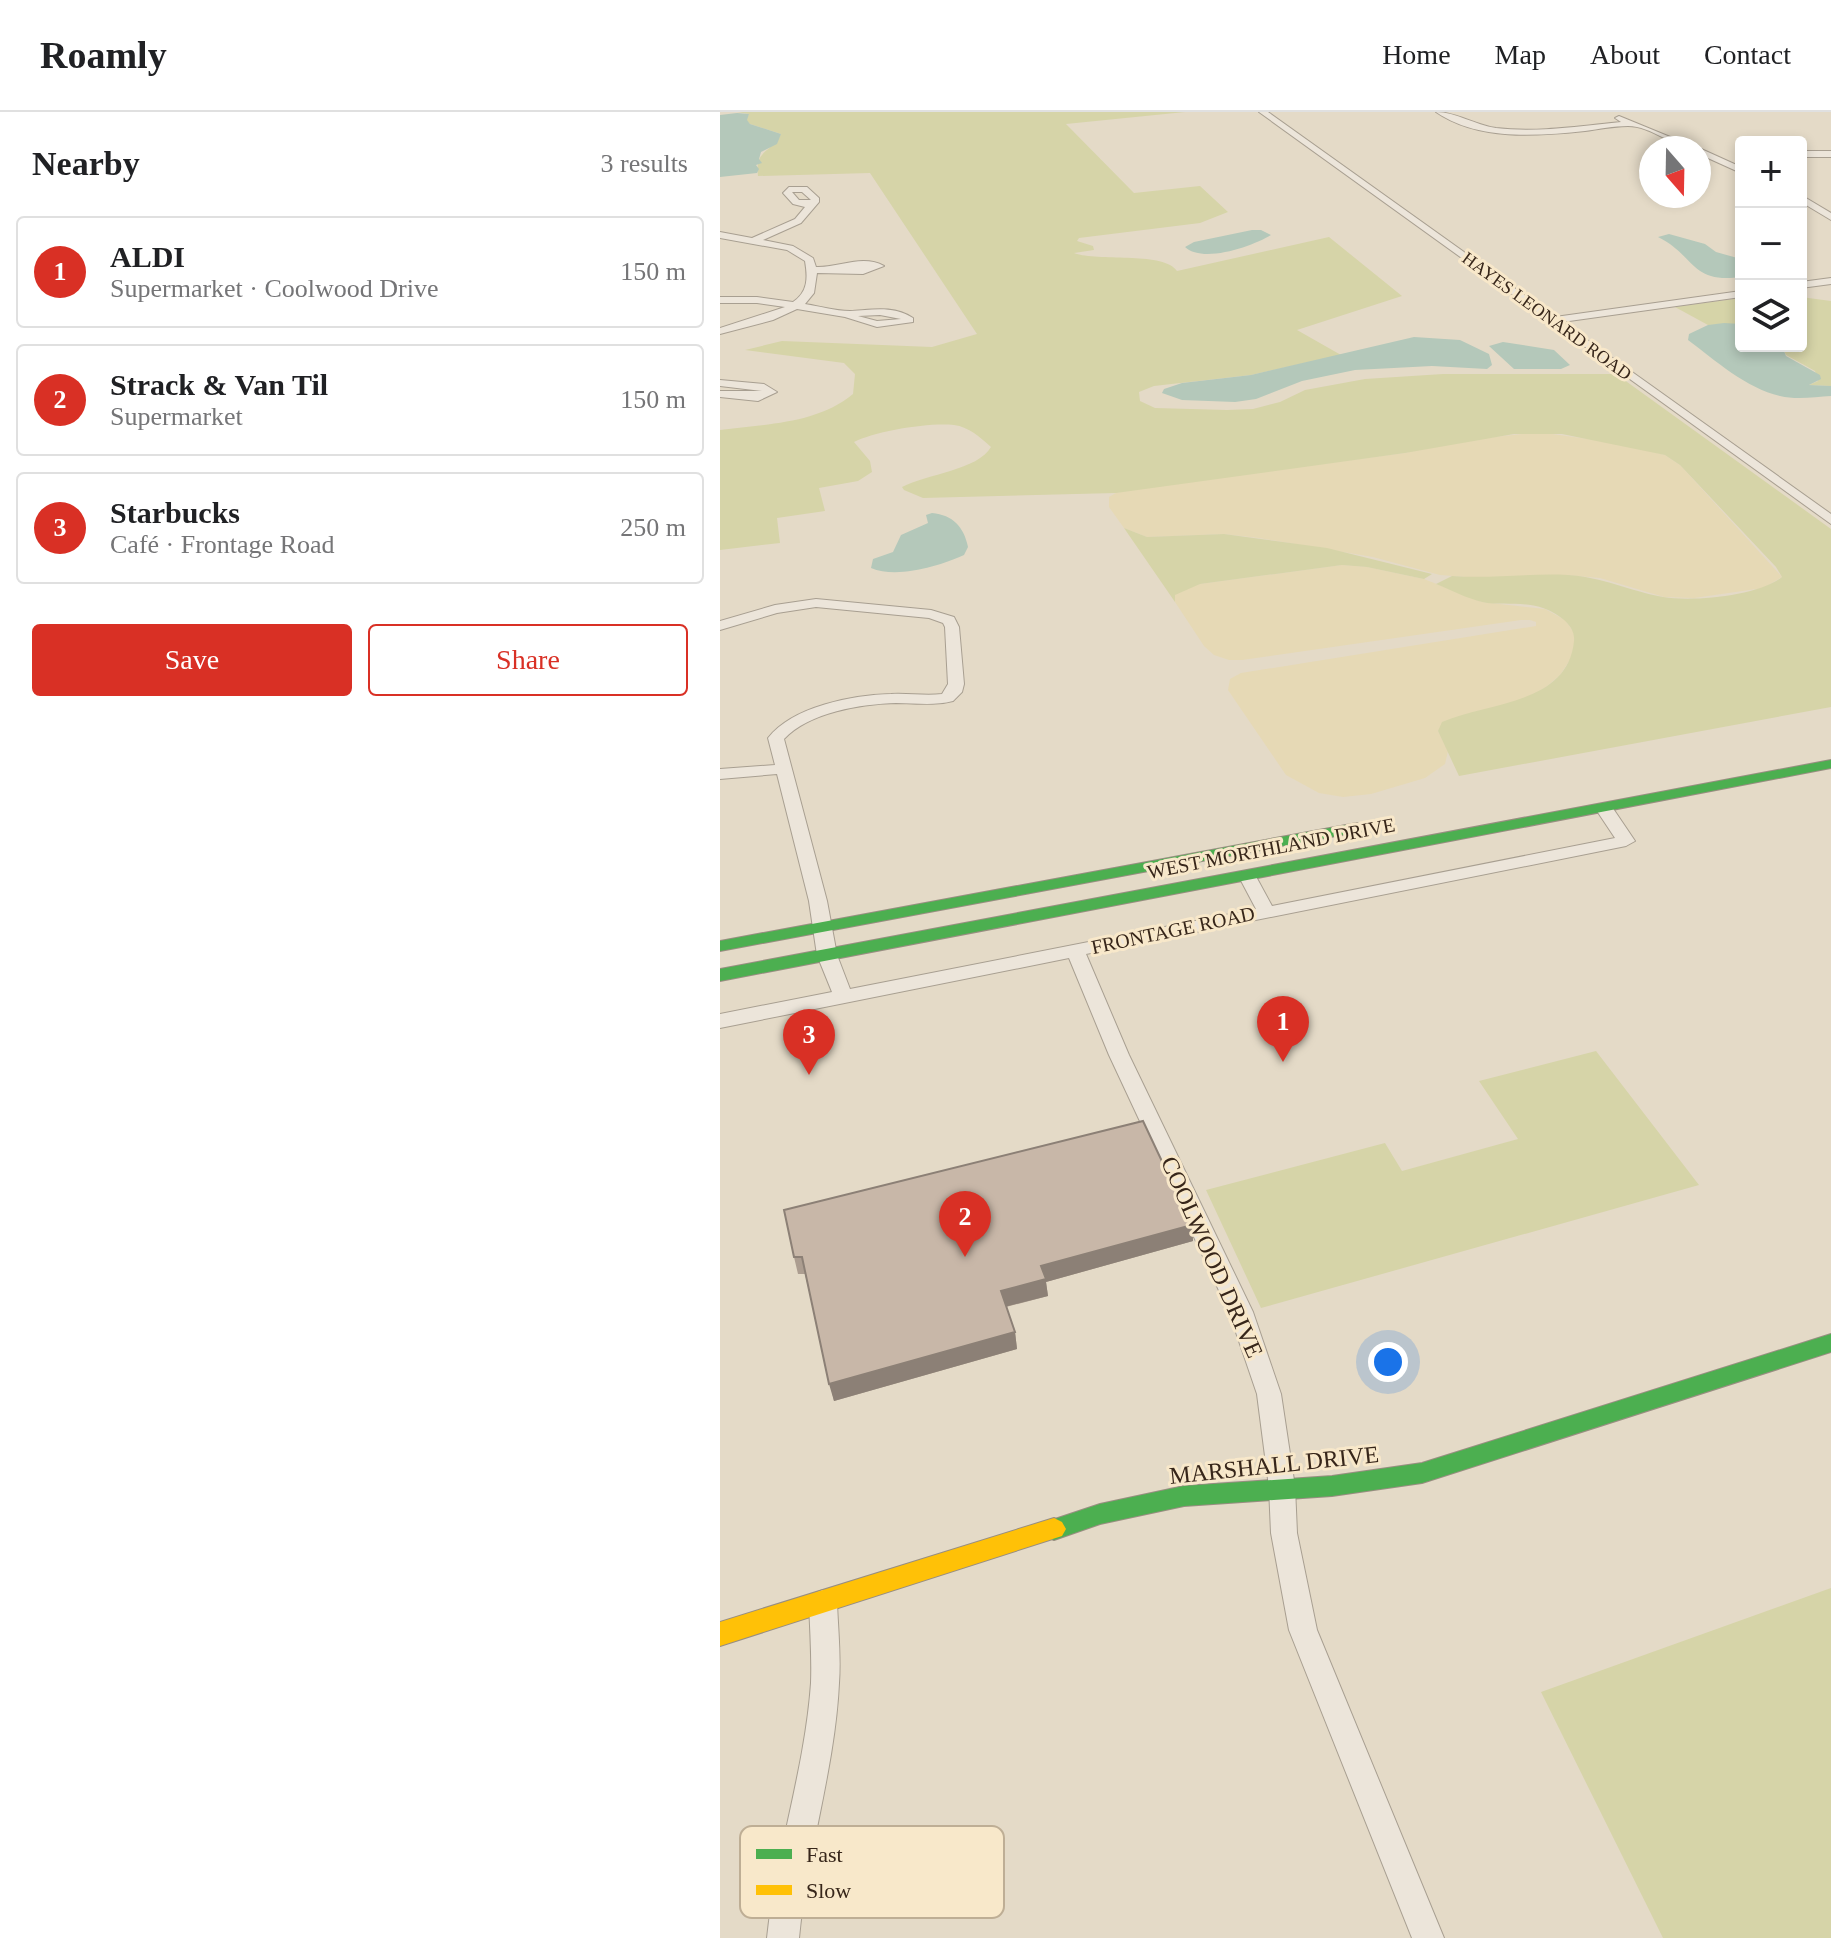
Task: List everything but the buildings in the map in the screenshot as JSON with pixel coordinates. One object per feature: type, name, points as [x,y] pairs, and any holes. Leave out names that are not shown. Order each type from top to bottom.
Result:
[{"type":"main road","name":"WEST MORTHLAND DRIVE","points":[[720,975],[1831,764]]},
{"type":"main road","name":"WEST MORTHLAND DRIVE","points":[[720,946],[1381,824]]},
{"type":"main road","name":"MARSHALL DRIVE","points":[[720,1634],[1100,1514],[1184,1496],[1332,1486],[1460,1463],[1831,1343]]},
{"type":"street","name":"HAYES LEONARD ROAD","points":[[1263,112],[1831,520]]},
{"type":"street","points":[[1440,112],[1470,127],[1500,132],[1541,132],[1632,123]]},
{"type":"street","points":[[1608,114],[1664,136]]},
{"type":"street","points":[[1807,154],[1831,154]]},
{"type":"street","points":[[1711,156],[1735,167]]},
{"type":"street","points":[[1726,163],[1735,162]]},
{"type":"street","points":[[1807,202],[1831,217]]},
{"type":"street","points":[[753,241],[798,221],[807,213],[809,205]]},
{"type":"street","points":[[720,235],[803,253],[810,260],[812,270],[809,292],[795,306],[720,331]]},
{"type":"street","points":[[812,270],[836,268]]},
{"type":"street","points":[[1807,284],[1831,281]]},
{"type":"street","points":[[720,290],[757,300]]},
{"type":"street","points":[[1553,320],[1735,295]]},
{"type":"street","points":[[720,300],[757,300],[848,314]]},
{"type":"street","points":[[720,383],[764,387],[771,392],[758,397],[720,394]]},
{"type":"street","points":[[720,626],[775,609],[816,603],[931,614],[943,617],[951,624],[954,692],[947,698],[881,699],[800,720],[787,726],[776,738],[827,955],[844,998]]},
{"type":"street","points":[[720,774],[782,769]]},
{"type":"street","name":"FRONTAGE ROAD","points":[[720,1021],[1626,841],[1604,808]]},
{"type":"street","points":[[1247,875],[1266,911]]},
{"type":"street","name":"COOLWOOD DRIVE","points":[[1075,950],[1119,1055],[1241,1312],[1269,1394],[1290,1577],[1303,1630],[1428,1938]]},
{"type":"street","points":[[801,1826],[819,1735],[825,1682],[823,1603]]},
{"type":"street","points":[[783,1938],[785,1918]]},
{"type":"shaded area","points":[[737,112],[1185,112],[1066,124],[1134,193],[1200,186],[1228,212],[1200,223],[1079,238],[1077,241],[1093,246],[1094,250],[1074,253],[1159,261],[1177,271],[1329,237],[1402,296],[1297,330],[1341,355],[1251,375],[1154,386],[1139,392],[1140,401],[1155,408],[1253,409],[1280,402],[1305,390],[1365,379],[1443,374],[1616,374],[1831,529],[1831,707],[1459,776],[1438,731],[1442,722],[1523,698],[1541,689],[1557,678],[1568,662],[1574,635],[1564,620],[1543,608],[1482,602],[1436,584],[1452,576],[1568,575],[1593,578],[1663,597],[1691,599],[1742,593],[1771,584],[1782,577],[1680,465],[1665,455],[1562,434],[1514,434],[1405,453],[1116,493],[923,498],[902,487],[964,466],[984,455],[991,447],[959,426],[917,426],[875,434],[854,442],[870,461],[872,472],[858,481],[819,488],[825,511],[777,518],[780,543],[720,550],[720,430],[807,417],[839,404],[853,394],[855,374],[844,363],[745,350],[782,341],[932,347],[977,334],[870,173],[758,176],[761,156],[781,134],[750,124],[746,120],[749,114]]},
{"type":"shaded area","points":[[749,114],[747,120],[750,124],[781,134],[777,144],[761,152],[759,159],[762,163],[756,165],[759,169],[757,173],[720,177],[720,115]]},
{"type":"shaded area","points":[[1252,230],[1271,235],[1241,248],[1215,254],[1193,252],[1185,247],[1194,242]]},
{"type":"shaded area","points":[[1669,234],[1705,244],[1716,252],[1735,257],[1735,277],[1724,278],[1702,272],[1658,237]]},
{"type":"shaded area","points":[[1807,298],[1831,301],[1831,386],[1809,385],[1818,381],[1815,371],[1785,352],[1807,352]]},
{"type":"shaded area","points":[[1735,299],[1735,324],[1708,325],[1675,307]]},
{"type":"shaded area","points":[[1735,324],[1735,352],[1784,352],[1786,356],[1820,375],[1821,379],[1809,385],[1831,386],[1831,396],[1792,398],[1755,387],[1688,340],[1689,334],[1708,325]]},
{"type":"shaded area","points":[[1414,337],[1460,340],[1489,354],[1492,365],[1487,369],[1432,366],[1355,370],[1302,381],[1256,399],[1235,402],[1182,400],[1162,393],[1164,389],[1182,383],[1251,375]]},
{"type":"shaded area","points":[[1503,342],[1554,350],[1570,365],[1561,369],[1514,369],[1489,346]]},
{"type":"shaded area","points":[[1538,432],[1616,443],[1665,455],[1680,465],[1782,577],[1763,588],[1694,598],[1664,597],[1600,578],[1440,575],[1373,557],[1259,538],[1224,534],[1147,537],[1124,528],[1109,507],[1109,497],[1138,488]]},
{"type":"shaded area","points":[[932,513],[952,519],[960,528],[968,547],[964,555],[906,572],[871,568],[873,559],[893,552],[901,535],[928,523],[926,515]]},
{"type":"shaded area","points":[[1124,528],[1147,537],[1224,534],[1327,548],[1432,574],[1424,579],[1342,565],[1200,584],[1175,595],[1175,602]]},
{"type":"shaded area","points":[[1342,565],[1424,579],[1482,602],[1545,609],[1565,620],[1575,634],[1573,655],[1560,675],[1546,687],[1528,697],[1438,731],[1448,751],[1445,764],[1425,778],[1371,794],[1343,797],[1319,793],[1286,775],[1228,690],[1230,679],[1241,673],[1536,626],[1536,622],[1521,620],[1229,660],[1214,655],[1204,646],[1175,602],[1174,595],[1200,584]]},
{"type":"shaded area","points":[[1596,1051],[1699,1185],[1261,1308],[1206,1190],[1385,1143],[1402,1171],[1518,1139],[1479,1081]]},
{"type":"shaded area","points":[[1831,1588],[1831,1938],[1663,1938],[1541,1692]]},
{"type":"traffic: fast","points":[[720,975],[1831,764]]},
{"type":"traffic: fast","points":[[720,946],[1357,828]]},
{"type":"traffic: fast","points":[[1054,1529],[1100,1514],[1184,1496],[1332,1486],[1422,1473],[1831,1343]]},
{"type":"traffic: slow","points":[[720,1634],[1054,1529]]},
{"type":"place","name":"ALDI","points":[[1283,1062]]},
{"type":"place","name":"Starbucks","points":[[809,1075]]},
{"type":"place","name":"Strack & Van Til","points":[[965,1257]]}]
